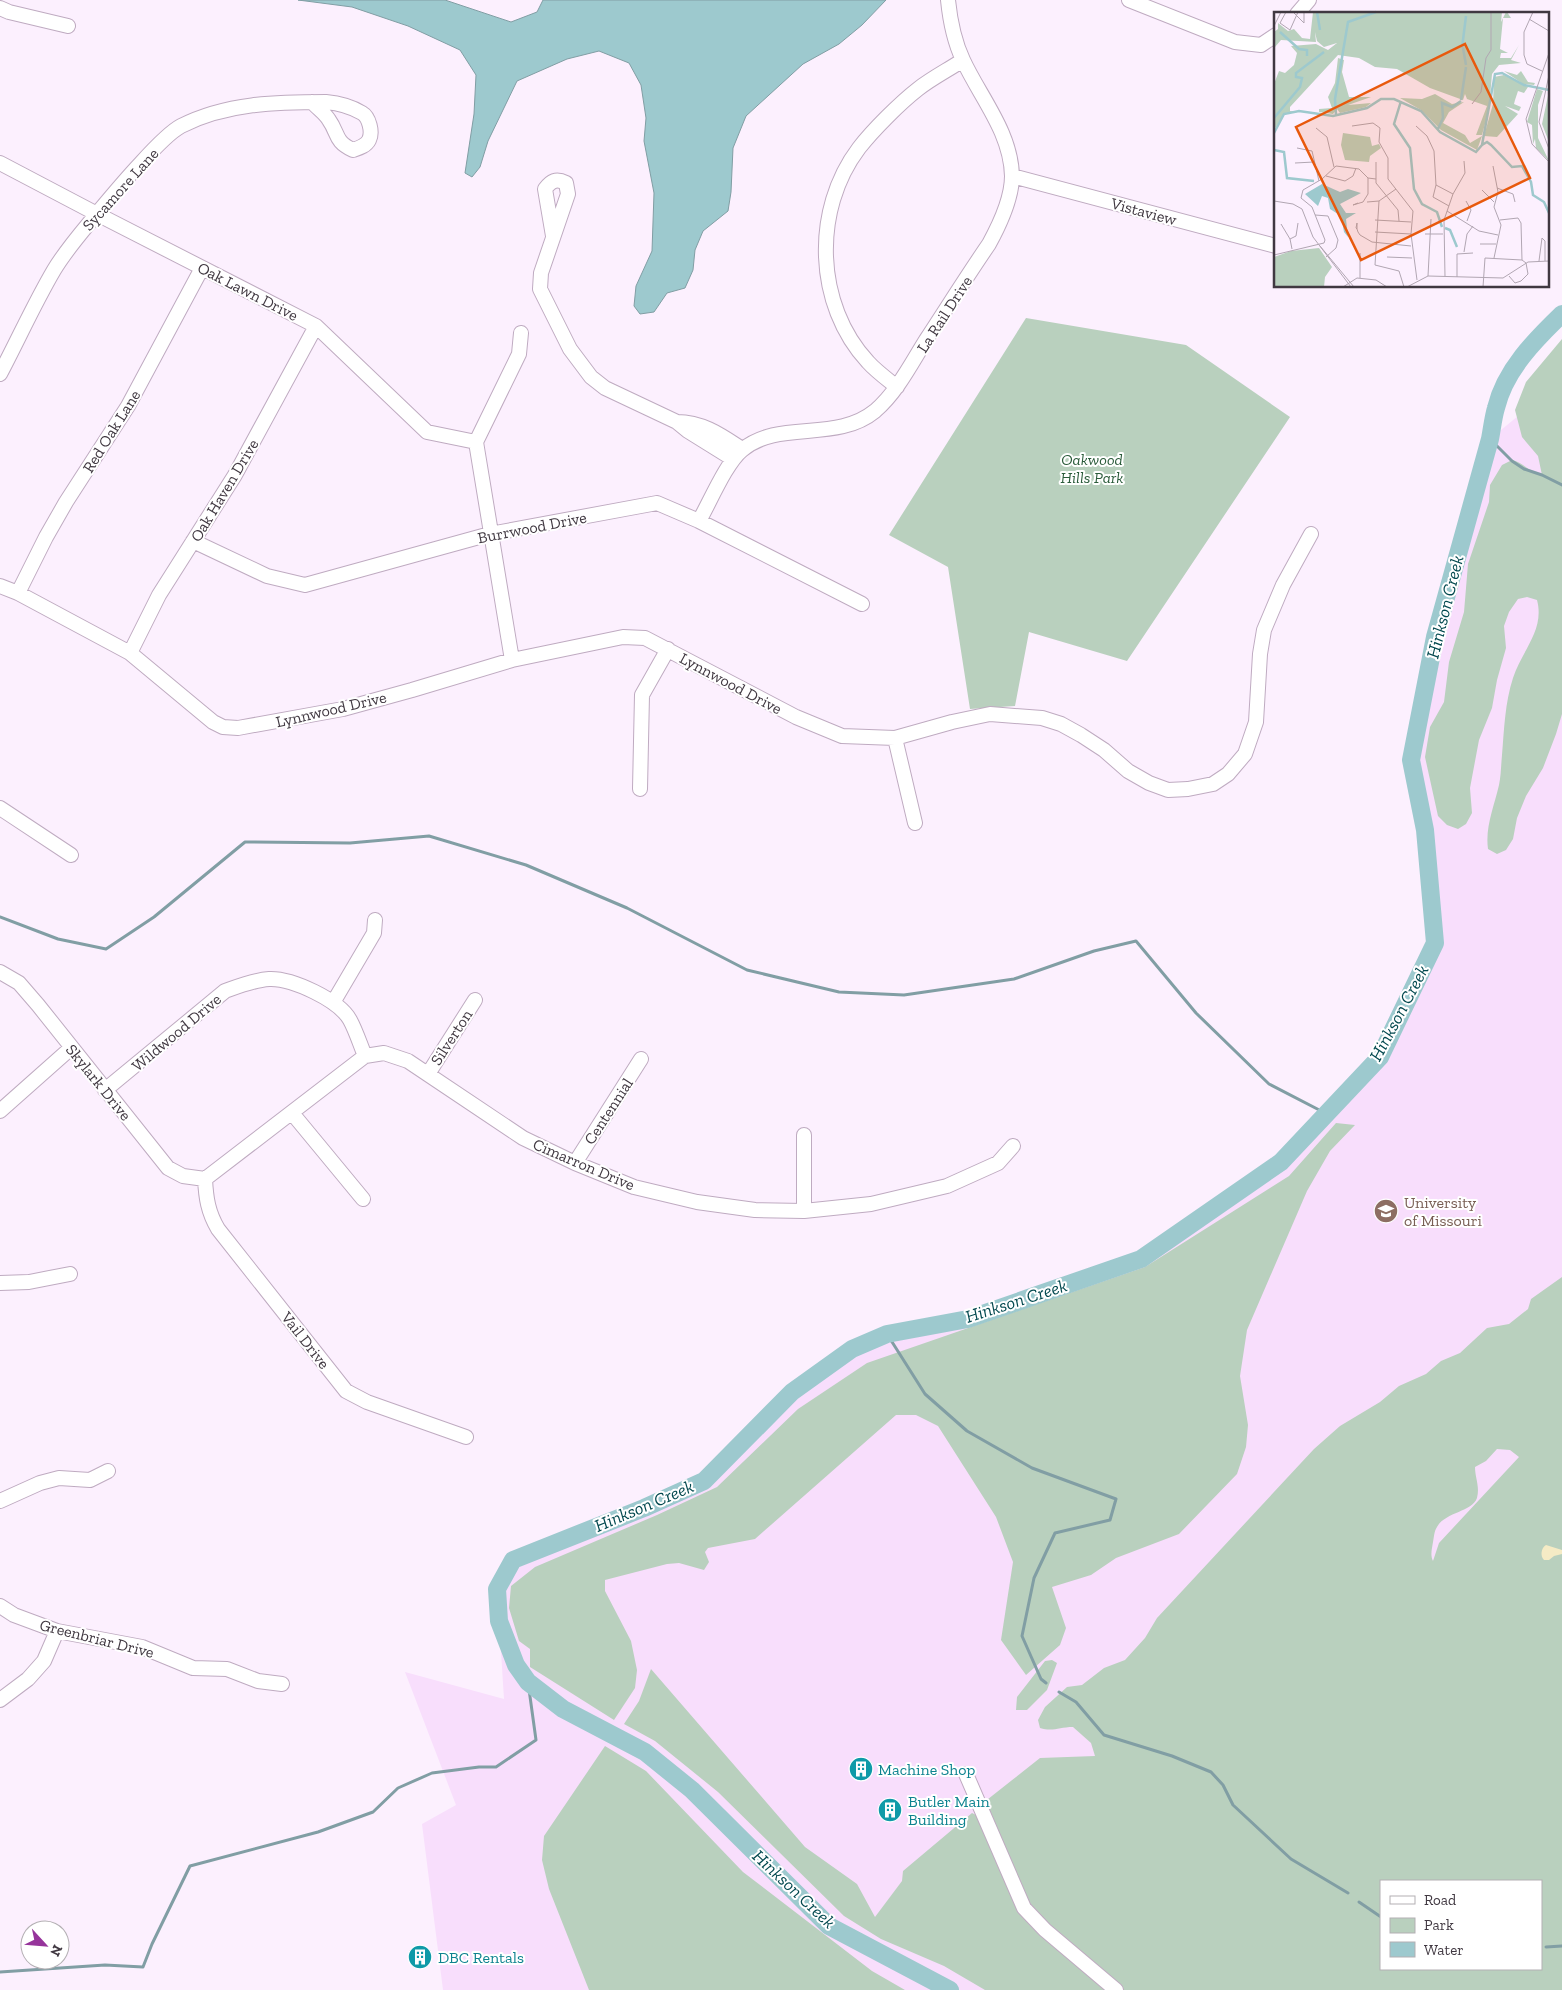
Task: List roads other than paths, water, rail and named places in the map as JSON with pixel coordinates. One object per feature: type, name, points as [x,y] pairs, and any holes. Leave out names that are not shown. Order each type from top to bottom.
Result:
[{"type":"street","name":"La Rail Drive","points":[[738,454],[771,435],[834,429],[852,424],[874,411],[897,387],[999,226],[1007,202],[1012,176],[1003,135],[963,60],[956,42],[948,0]]},
{"type":"street","points":[[1129,0],[1152,4],[1235,42],[1261,45],[1274,36]]},
{"type":"street","points":[[1299,12],[1309,0]]},
{"type":"street","points":[[0,8],[9,12],[68,26]]},
{"type":"street","points":[[897,387],[868,362],[848,334],[837,312],[826,261],[828,217],[843,176],[860,148],[918,89],[963,60]]},
{"type":"street","name":"Sycamore Lane","points":[[0,374],[54,269],[132,172],[179,127],[204,116],[239,108],[278,102],[312,102]]},
{"type":"street","name":"Oak Lawn Drive","points":[[0,163],[316,326],[427,432],[476,442]]},
{"type":"street","name":"Vistaview","points":[[1012,176],[1274,245]]},
{"type":"street","points":[[554,236],[541,273],[540,289],[574,355],[591,377],[605,388],[678,422],[690,422],[708,428],[738,454],[699,521]]},
{"type":"street","name":"Red Oak Lane","points":[[18,593],[66,502],[128,406],[202,268]]},
{"type":"street","name":"Oak Haven Drive","points":[[130,653],[159,595],[235,476],[316,326]]},
{"type":"street","points":[[512,660],[476,442],[519,354],[521,333]]},
{"type":"street","name":"Burrwood Drive","points":[[193,541],[267,576],[305,585],[490,534],[657,503],[699,521],[862,604]]},
{"type":"street","name":"Lynnwood Drive","points":[[0,586],[18,593],[130,653],[213,722],[223,727],[238,728],[342,709],[512,660],[623,637],[645,638],[796,718],[842,736],[895,738],[952,722],[990,714],[1042,718],[1061,724],[1081,735],[1104,750],[1128,771],[1148,783],[1168,790],[1188,789],[1213,784],[1228,774],[1245,754],[1252,739],[1256,722],[1260,654],[1264,630],[1283,584],[1311,534]]},
{"type":"street","points":[[640,789],[642,695],[668,649]]},
{"type":"street","points":[[895,738],[915,823]]},
{"type":"street","points":[[0,808],[71,855]]},
{"type":"street","points":[[334,1001],[374,934],[375,920]]},
{"type":"street","name":"Skylark Drive","points":[[0,972],[18,983],[38,1006],[168,1168],[184,1176],[204,1179]]},
{"type":"street","name":"Wildwood Drive","points":[[105,1090],[225,991],[247,983],[271,979],[301,986],[334,1001],[350,1018],[365,1056]]},
{"type":"street","name":"Silverton","points":[[428,1074],[475,1000]]},
{"type":"street","points":[[0,1111],[71,1048]]},
{"type":"street","name":"Cimarron Drive","points":[[365,1056],[384,1053],[408,1061],[523,1138],[575,1163],[634,1187],[697,1202],[756,1210],[804,1211],[871,1204],[946,1186],[998,1163],[1013,1146]]},
{"type":"street","points":[[204,1179],[365,1056]]},
{"type":"street","name":"Centennial","points":[[575,1163],[641,1059]]},
{"type":"street","points":[[292,1113],[363,1199]]},
{"type":"street","points":[[804,1135],[804,1211]]},
{"type":"street","name":"Vail Drive","points":[[204,1179],[209,1214],[218,1229],[346,1392],[367,1402],[466,1437]]},
{"type":"street","points":[[0,1283],[28,1282],[70,1274]]},
{"type":"street","points":[[0,1502],[40,1483],[59,1478],[90,1480],[108,1471]]},
{"type":"street","name":"Greenbriar Drive","points":[[0,1606],[14,1615],[57,1631],[142,1647],[193,1668],[227,1668],[258,1681],[282,1684]]},
{"type":"street","points":[[0,1700],[28,1679],[44,1661],[57,1631]]},
{"type":"street","points":[[966,1774],[1024,1908],[1045,1930],[1116,1990]]},
{"type":"water","points":[[298,0],[445,0],[511,22],[537,12],[543,0],[886,0],[862,25],[839,44],[803,64],[746,116],[733,148],[728,211],[703,231],[695,250],[693,270],[685,288],[667,293],[654,312],[640,314],[634,306],[636,286],[652,251],[654,193],[644,141],[646,118],[641,85],[629,63],[599,51],[567,59],[517,81],[488,141],[480,167],[472,177],[465,173],[474,114],[476,75],[460,50],[408,26],[352,7]]},
{"type":"waterway","name":"Hinkson Creek","points":[[950,1990],[829,1926],[692,1790],[645,1752],[563,1709],[528,1682],[516,1665],[499,1621],[497,1589],[513,1560],[644,1508],[704,1481],[792,1392],[852,1349],[887,1334],[968,1319],[1141,1259],[1281,1162],[1380,1057],[1435,943],[1425,830],[1411,760],[1435,637],[1490,439],[1500,394],[1522,356],[1562,314]]},
{"type":"waterway","points":[[1490,439],[1512,461],[1524,469],[1562,485]]},
{"type":"waterway","points":[[0,917],[58,939],[106,949],[154,917],[245,842],[350,843],[429,836],[526,865],[627,908],[747,970],[839,992],[904,995],[1014,979],[1094,951],[1136,941],[1196,1013],[1269,1084],[1327,1114]]},
{"type":"waterway","points":[[887,1334],[925,1394],[967,1431],[1032,1468],[1116,1499],[1110,1520],[1055,1533],[1034,1578],[1022,1636],[1041,1679],[1046,1683]]},
{"type":"waterway","points":[[0,1972],[105,1965],[143,1967],[152,1944],[190,1866],[318,1832],[373,1812],[398,1788],[432,1773],[479,1767],[496,1767],[536,1740],[528,1682]]},
{"type":"waterway","points":[[1059,1692],[1076,1702],[1104,1735],[1172,1756],[1211,1772],[1223,1785],[1233,1805],[1291,1859],[1348,1893]]},
{"type":"waterway","points":[[1359,1902],[1380,1916]]},
{"type":"waterway","points":[[1546,1947],[1562,1946]]},
{"type":"place","name":"University of Missouri","points":[[1386,1211]]},
{"type":"place","name":"Machine Shop","points":[[861,1769]]},
{"type":"place","name":"Butler Main Building","points":[[890,1810]]},
{"type":"place","name":"DBC Rentals","points":[[420,1957]]},
{"type":"park label","name":"Oakwood Hills Park","points":[[1092,468]]}]
